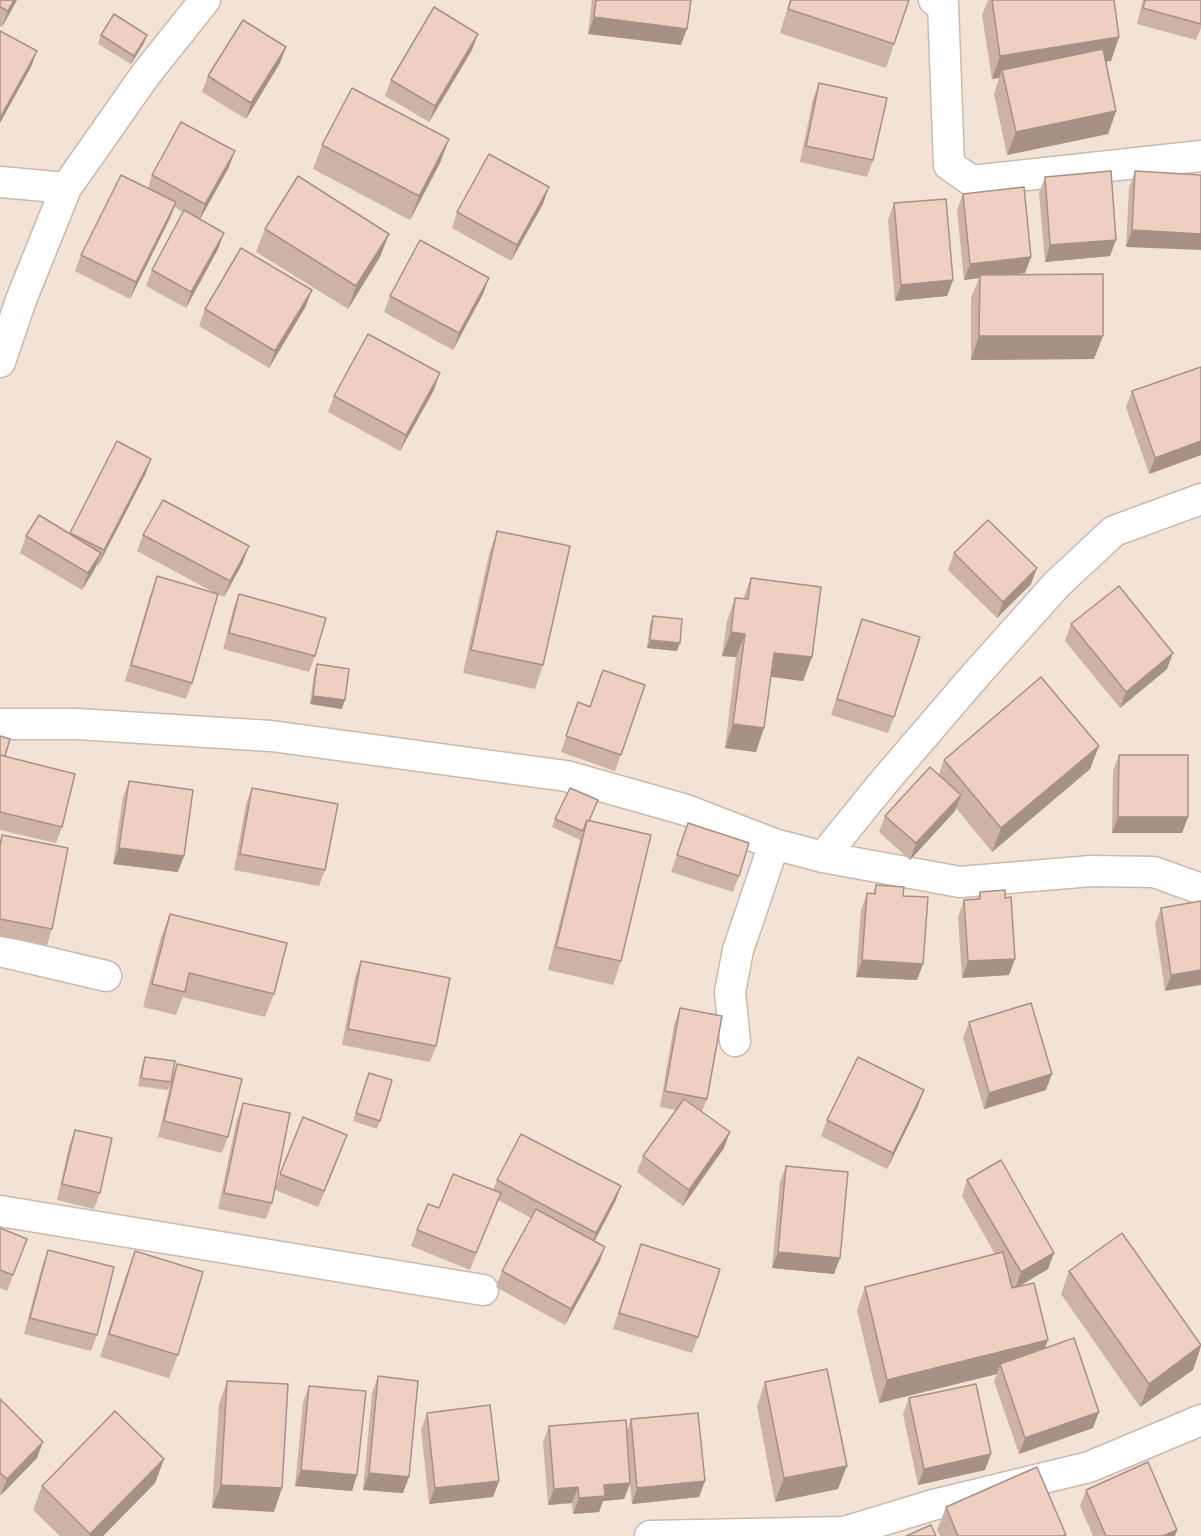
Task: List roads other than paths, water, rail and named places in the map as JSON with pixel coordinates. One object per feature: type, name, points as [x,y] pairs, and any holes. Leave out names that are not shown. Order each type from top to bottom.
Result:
[{"type":"street","points":[[0,362],[21,300],[66,188],[147,74],[205,0]]},
{"type":"street","points":[[934,0],[943,4],[949,165],[972,181],[1201,156]]},
{"type":"street","points":[[0,182],[66,188]]},
{"type":"street","points":[[823,857],[883,783],[1057,584],[1114,531],[1201,499]]},
{"type":"street","points":[[0,724],[77,724],[271,736],[566,776],[686,810],[774,844],[823,857],[960,882],[1091,871],[1154,872],[1201,889]]},
{"type":"street","points":[[735,1041],[730,992],[738,950],[774,844]]},
{"type":"street","points":[[0,951],[106,976]]},
{"type":"street","points":[[0,1211],[483,1290]]},
{"type":"street","points":[[650,1536],[844,1532],[933,1505],[1089,1467],[1201,1420]]}]
